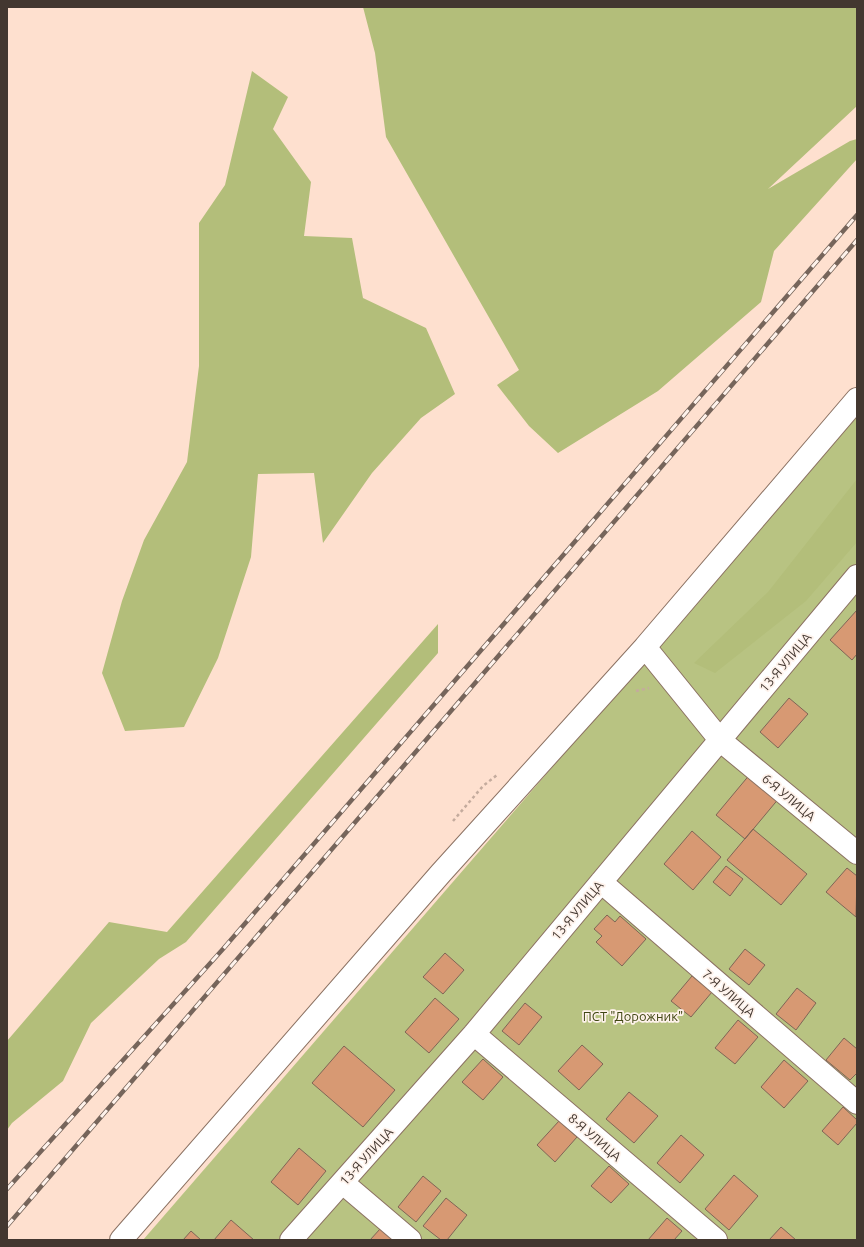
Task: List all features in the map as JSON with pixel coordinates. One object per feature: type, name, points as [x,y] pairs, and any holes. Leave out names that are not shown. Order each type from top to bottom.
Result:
[{"type":"street","points":[[121,1240],[441,873],[645,647],[857,399]]},
{"type":"street","name":"13-Я УЛИЦА","points":[[292,1240],[474,1034],[856,580]]},
{"type":"street","name":"6-Я УЛИЦА","points":[[645,647],[721,741],[857,853]]},
{"type":"street","name":"7-Я УЛИЦА","points":[[601,882],[857,1103]]},
{"type":"street","name":"8-Я УЛИЦА","points":[[474,1034],[716,1240]]},
{"type":"street","points":[[343,1183],[410,1240]]},
{"type":"path","points":[[631,692],[673,682]]},
{"type":"green space","points":[[363,7],[857,7],[857,106],[768,189],[850,141],[857,139],[857,159],[774,251],[761,302],[658,391],[558,453],[529,426],[497,385],[519,370],[386,137],[375,53]]},
{"type":"green space","points":[[252,71],[288,97],[273,129],[311,182],[304,236],[352,238],[363,298],[426,328],[455,394],[421,418],[372,473],[323,543],[314,473],[258,474],[251,557],[218,658],[184,727],[125,731],[102,673],[122,601],[144,540],[187,462],[199,366],[199,223],[225,185]]},
{"type":"green space","name":"ПСТ \"Дорожник\"","points":[[857,415],[857,1240],[143,1240]]},
{"type":"green space","points":[[857,479],[857,542],[806,601],[715,673],[694,663],[768,592]]},
{"type":"green space","points":[[438,624],[438,653],[186,942],[159,959],[91,1023],[63,1081],[12,1123],[7,1130],[7,1041],[109,922],[167,932]]},
{"type":"building","points":[[857,610],[857,654],[852,660],[830,640]]},
{"type":"building","points":[[789,698],[808,714],[778,748],[760,732]]},
{"type":"building","points":[[751,773],[780,797],[745,839],[716,815]]},
{"type":"building","points":[[753,829],[807,874],[781,905],[727,860]]},
{"type":"building","points":[[692,831],[721,857],[693,890],[664,864]]},
{"type":"building","points":[[726,866],[743,879],[730,896],[713,882]]},
{"type":"building","points":[[847,868],[857,876],[856,917],[826,892]]},
{"type":"building","points":[[607,915],[615,922],[620,916],[646,939],[622,966],[596,942],[602,936],[594,929]]},
{"type":"building","points":[[745,949],[765,965],[749,985],[729,969]]},
{"type":"building","points":[[445,953],[464,970],[443,994],[423,977]]},
{"type":"building","points":[[692,976],[712,992],[691,1017],[671,1001]]},
{"type":"building","points":[[797,988],[816,1003],[796,1030],[776,1014]]},
{"type":"building","points":[[435,998],[459,1019],[429,1053],[405,1032]]},
{"type":"building","points":[[525,1003],[542,1017],[519,1045],[502,1031]]},
{"type":"building","points":[[738,1020],[758,1037],[735,1064],[715,1048]]},
{"type":"building","points":[[844,1038],[857,1049],[857,1073],[850,1080],[826,1060]]},
{"type":"building","points":[[582,1045],[603,1064],[579,1090],[558,1071]]},
{"type":"building","points":[[344,1046],[395,1090],[363,1127],[312,1083]]},
{"type":"building","points":[[483,1059],[503,1077],[483,1100],[462,1082]]},
{"type":"building","points":[[784,1060],[808,1081],[784,1108],[761,1087]]},
{"type":"building","points":[[629,1092],[658,1116],[634,1143],[606,1119]]},
{"type":"building","points":[[843,1107],[857,1120],[857,1123],[838,1145],[822,1131]]},
{"type":"building","points":[[559,1121],[577,1137],[555,1162],[537,1145]]},
{"type":"building","points":[[681,1135],[704,1155],[680,1183],[657,1163]]},
{"type":"building","points":[[299,1148],[326,1171],[298,1205],[271,1182]]},
{"type":"building","points":[[609,1166],[629,1184],[611,1203],[591,1186]]},
{"type":"building","points":[[734,1175],[758,1196],[729,1230],[705,1209]]},
{"type":"building","points":[[423,1176],[441,1191],[416,1222],[398,1207]]},
{"type":"building","points":[[446,1198],[467,1215],[447,1240],[441,1240],[423,1226]]},
{"type":"building","points":[[667,1218],[682,1231],[674,1240],[648,1240]]},
{"type":"building","points":[[231,1220],[254,1240],[214,1240]]},
{"type":"building","points":[[781,1227],[796,1240],[769,1240]]},
{"type":"building","points":[[380,1229],[393,1240],[370,1240]]},
{"type":"building","points":[[191,1231],[201,1240],[183,1240]]},
{"type":"railway","points":[[7,1189],[223,949],[857,215]]},
{"type":"railway","points":[[7,1226],[857,240]]}]
